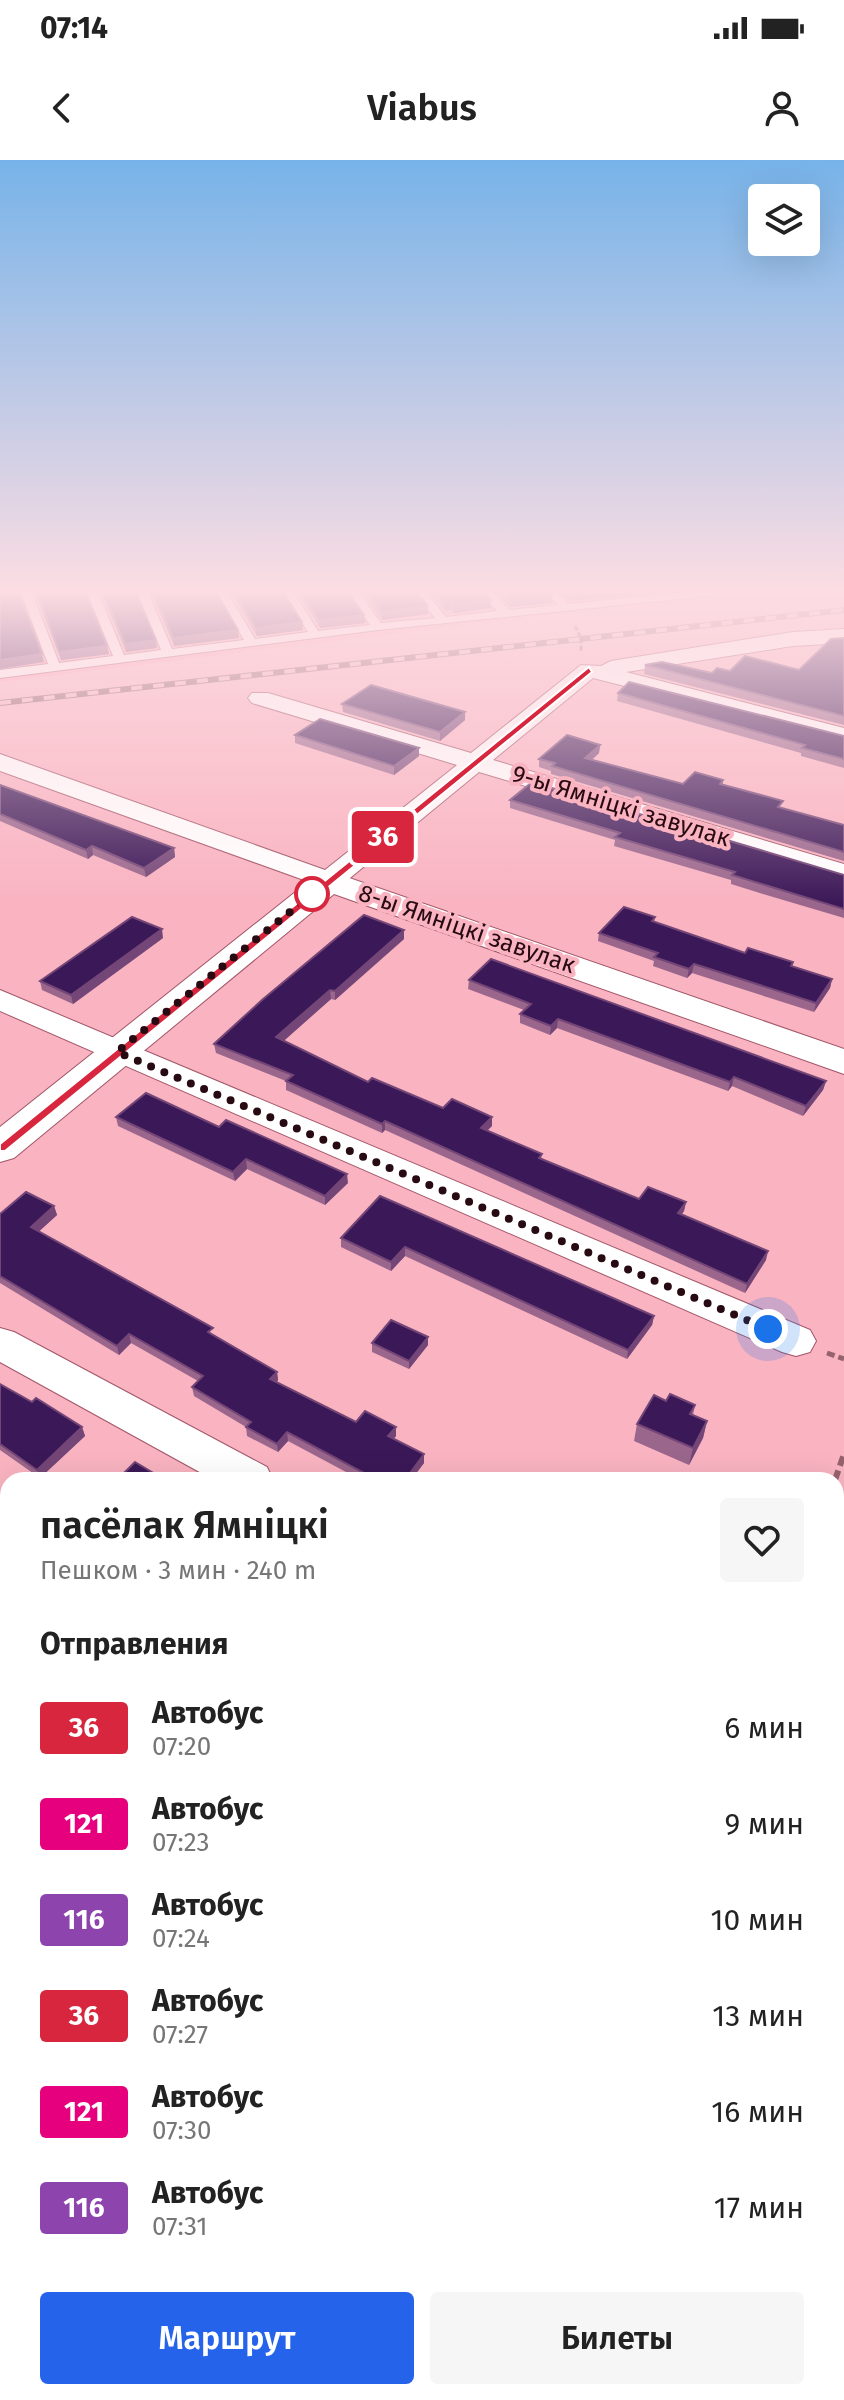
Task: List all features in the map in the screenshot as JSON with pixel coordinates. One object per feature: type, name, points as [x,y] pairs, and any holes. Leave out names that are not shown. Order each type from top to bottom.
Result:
[{"type":"main road","points":[[0,1148],[329,881]]},
{"type":"main road","name":"8-ы Ямніцкі завулак","points":[[329,881],[844,1062]]},
{"type":"street","points":[[329,881],[559,695]]},
{"type":"street","points":[[685,695],[844,735]]},
{"type":"street","name":"9-ы Ямніцкі завулак","points":[[260,698],[844,873]]},
{"type":"street","name":"8-ы Ямніцкі завулак","points":[[0,762],[329,881]]},
{"type":"street","points":[[0,999],[117,1052],[796,1341]]},
{"type":"street","points":[[0,1343],[237,1472]]},
{"type":"building","points":[[356,695],[404,695],[465,712],[440,732],[342,704]]},
{"type":"building","points":[[624,695],[679,695],[844,736],[844,759],[802,748],[805,745]]},
{"type":"building","points":[[760,695],[844,695],[844,716]]},
{"type":"building","points":[[320,719],[419,748],[394,766],[295,735]]},
{"type":"building","points":[[567,735],[600,745],[585,758],[683,784],[695,772],[723,780],[720,784],[783,801],[778,807],[844,825],[844,852],[552,766],[555,763],[539,759]]},
{"type":"building","points":[[532,782],[844,875],[844,909],[732,875],[735,872],[615,837],[620,833],[510,800]]},
{"type":"building","points":[[0,785],[174,848],[144,868],[92,846],[86,850],[0,814]]},
{"type":"building","points":[[624,907],[655,917],[652,921],[745,953],[748,948],[793,962],[791,966],[832,979],[816,1003],[694,964],[689,969],[654,957],[658,953],[599,933]]},
{"type":"building","points":[[364,915],[404,930],[335,991],[330,990],[276,1037],[368,1082],[372,1078],[443,1108],[452,1099],[492,1117],[481,1128],[542,1154],[539,1158],[639,1199],[648,1187],[686,1202],[678,1213],[768,1251],[747,1284],[385,1121],[382,1124],[286,1081],[293,1075],[214,1044]]},
{"type":"building","points":[[132,917],[162,929],[71,995],[40,981]]},
{"type":"building","points":[[491,959],[826,1081],[806,1106],[734,1077],[730,1082],[558,1019],[551,1026],[520,1014],[531,1004],[469,980]]},
{"type":"building","points":[[146,1093],[219,1127],[226,1120],[347,1174],[325,1196],[246,1159],[233,1172],[116,1117]]},
{"type":"building","points":[[26,1192],[54,1206],[31,1227],[213,1328],[208,1332],[277,1372],[270,1379],[356,1422],[365,1411],[396,1427],[388,1436],[424,1454],[411,1472],[362,1472],[287,1432],[277,1444],[246,1427],[251,1422],[192,1387],[203,1376],[129,1334],[117,1346],[0,1276],[0,1214]]},
{"type":"building","points":[[380,1196],[654,1316],[628,1350],[405,1247],[391,1262],[341,1238]]},
{"type":"building","points":[[391,1320],[428,1337],[409,1361],[372,1343]]},
{"type":"building","points":[[0,1384],[32,1402],[36,1398],[82,1427],[37,1470],[0,1444]]},
{"type":"building","points":[[670,1394],[695,1405],[690,1414],[707,1421],[693,1448],[637,1424],[654,1395],[666,1401]]},
{"type":"building","points":[[135,1462],[152,1472],[125,1472]]},
{"type":"railway","points":[[0,703],[77,695]]},
{"type":"bus line","name":"36","points":[[0,1148],[559,695]]},
{"type":"route","points":[[312,894],[117,1052],[768,1329]]}]
